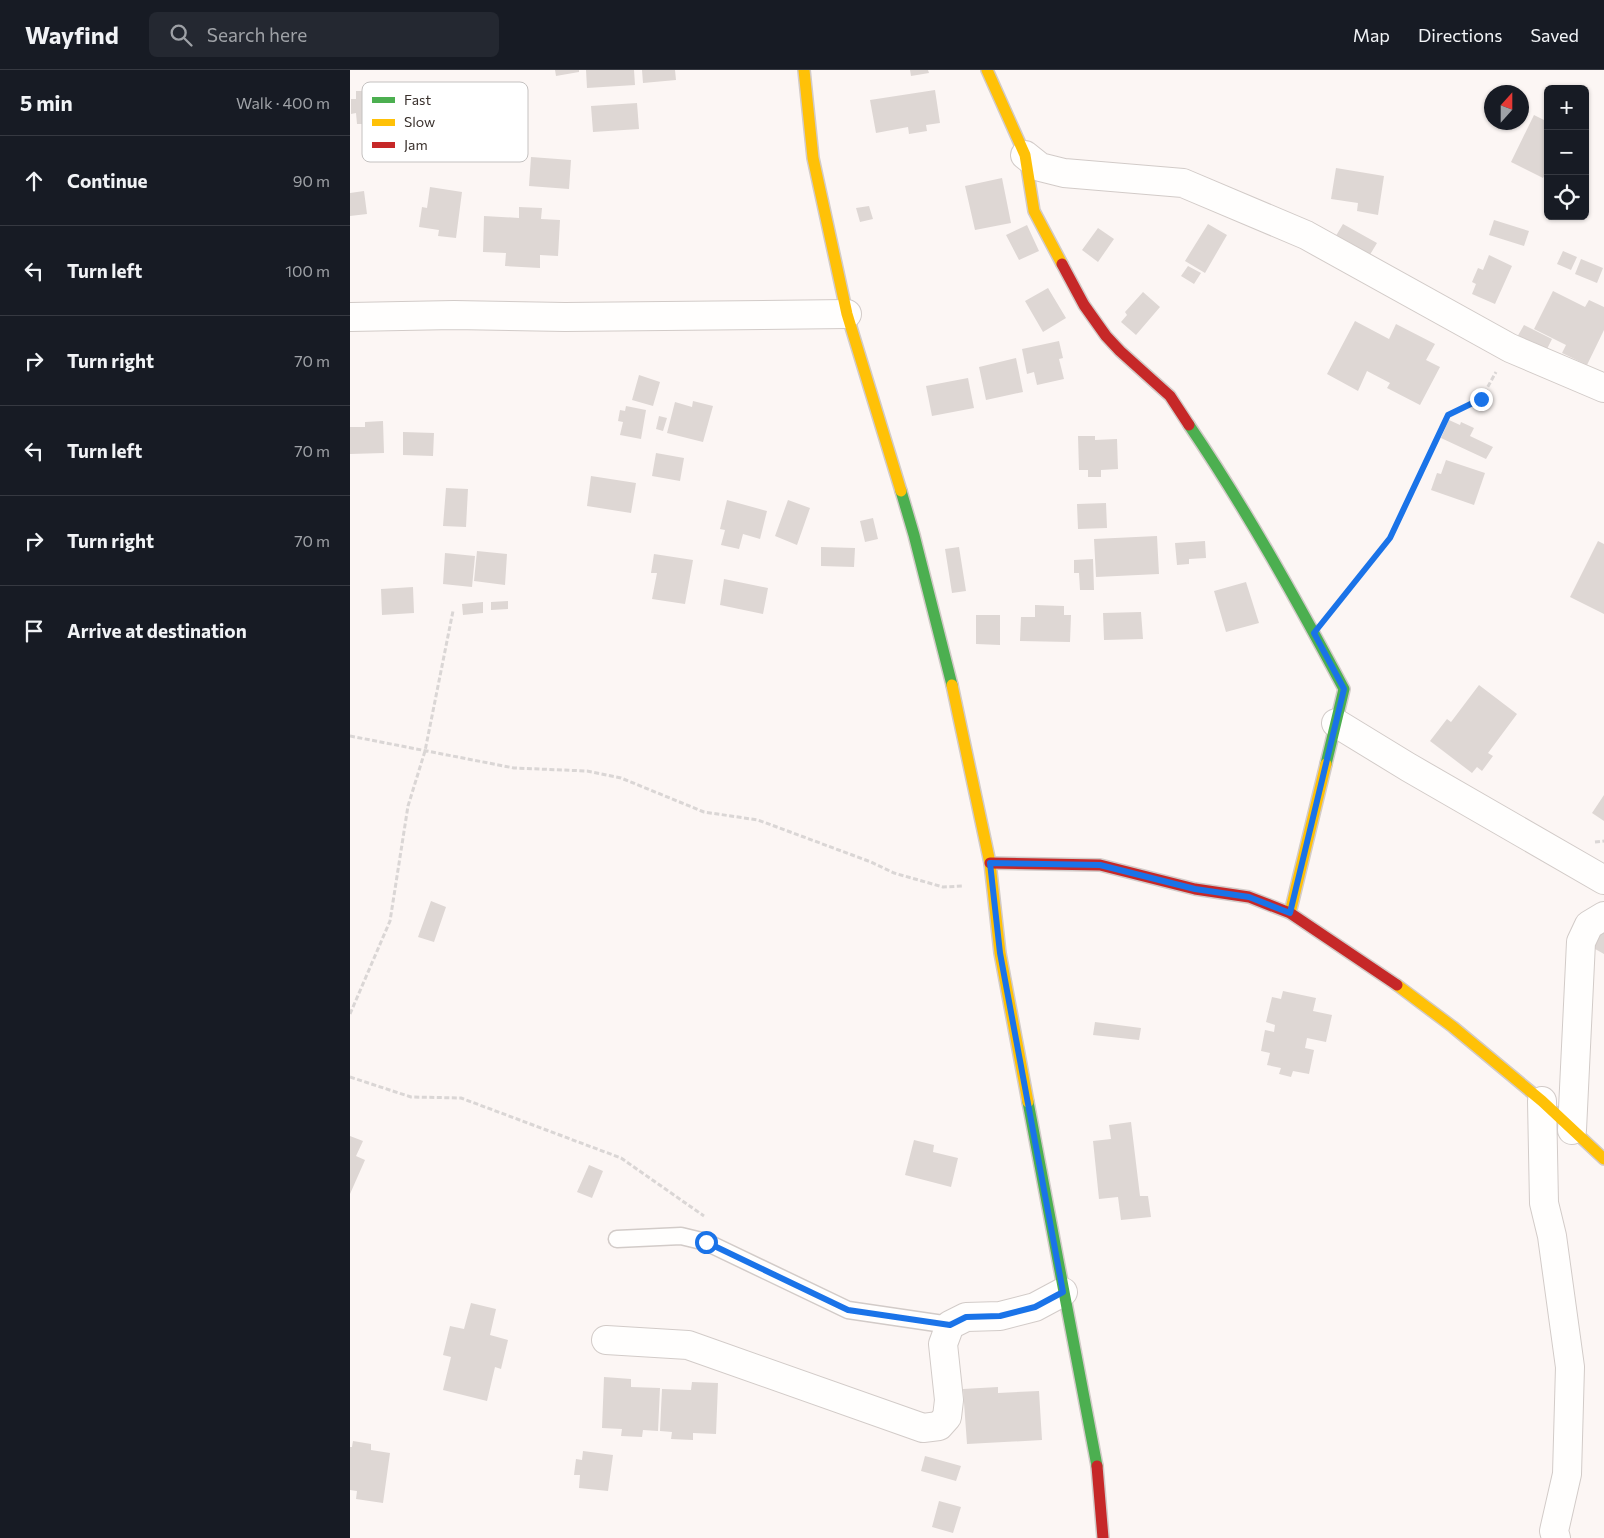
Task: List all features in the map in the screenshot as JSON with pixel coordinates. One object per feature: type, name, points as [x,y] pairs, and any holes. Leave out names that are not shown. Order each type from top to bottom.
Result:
[{"type":"street","points":[[804,70],[813,158],[847,314],[916,544],[955,698],[990,863],[1000,953],[1098,1473],[1103,1538]]},
{"type":"street","points":[[987,70],[1025,155],[1034,211],[1084,305],[1106,336],[1120,351],[1170,396],[1216,466],[1314,633],[1344,689],[1290,913]]},
{"type":"street","points":[[1025,155],[1040,167],[1064,172],[1183,183],[1306,235],[1510,348],[1604,388]]},
{"type":"street","points":[[350,318],[454,315],[565,317],[847,314]]},
{"type":"street","points":[[1336,723],[1408,767],[1604,880]]},
{"type":"street","points":[[990,863],[1100,865],[1195,889],[1249,897],[1290,913],[1377,972],[1453,1027],[1542,1101],[1604,1159]]},
{"type":"street","points":[[1572,1130],[1581,942],[1589,925],[1604,916]]},
{"type":"street","points":[[1542,1101],[1544,1203],[1552,1236],[1570,1366],[1568,1474],[1554,1531],[1556,1538]]},
{"type":"street","points":[[606,1340],[688,1345],[923,1428],[939,1426],[947,1417],[949,1400],[943,1344],[950,1325],[966,1317],[1000,1316],[1035,1307],[1063,1292]]},
{"type":"lane","points":[[617,1239],[681,1236],[706,1242],[848,1310],[950,1325]]},
{"type":"path","points":[[1314,633],[1390,538],[1448,415],[1481,399],[1510,348]]},
{"type":"path","points":[[350,1014],[390,922],[408,806],[425,751],[453,611]]},
{"type":"path","points":[[350,736],[514,768],[587,770],[621,778],[704,812],[758,820],[871,862],[894,873],[943,887],[992,883]]},
{"type":"path","points":[[350,1078],[412,1097],[461,1098],[621,1158],[710,1220]]},
{"type":"building","points":[[555,70],[579,70],[579,72],[556,76]]},
{"type":"building","points":[[586,70],[634,70],[635,85],[587,88]]},
{"type":"building","points":[[642,70],[675,70],[676,80],[643,83]]},
{"type":"building","points":[[910,70],[928,70],[929,73],[911,76]]},
{"type":"building","points":[[935,90],[940,123],[926,125],[927,131],[909,134],[908,127],[876,133],[870,100]]},
{"type":"building","points":[[356,91],[362,91],[362,124],[357,124],[356,113],[351,114],[351,99],[356,99]]},
{"type":"building","points":[[637,103],[639,129],[593,132],[591,106]]},
{"type":"building","points":[[1534,115],[1544,120],[1543,178],[1511,162],[1527,130],[1529,130],[1529,125]]},
{"type":"building","points":[[531,157],[571,160],[569,189],[529,186]]},
{"type":"building","points":[[1336,168],[1384,176],[1378,215],[1357,211],[1358,203],[1331,199]]},
{"type":"building","points":[[1002,178],[1011,223],[975,230],[965,186]]},
{"type":"building","points":[[430,187],[462,192],[456,238],[438,236],[439,230],[419,227],[422,207],[427,208]]},
{"type":"building","points":[[364,191],[367,214],[350,216],[350,193]]},
{"type":"building","points":[[869,206],[873,219],[860,222],[856,208]]},
{"type":"building","points":[[519,207],[542,208],[541,219],[560,220],[558,256],[540,255],[540,268],[505,266],[506,253],[483,252],[484,216],[519,218]]},
{"type":"building","points":[[1494,220],[1529,231],[1524,246],[1489,235]]},
{"type":"building","points":[[1208,224],[1227,235],[1205,273],[1185,261]]},
{"type":"building","points":[[1343,224],[1377,243],[1368,258],[1334,239]]},
{"type":"building","points":[[1027,225],[1039,251],[1019,260],[1006,235]]},
{"type":"building","points":[[1098,228],[1114,239],[1098,262],[1082,250]]},
{"type":"building","points":[[1563,251],[1577,257],[1571,270],[1557,264]]},
{"type":"building","points":[[1489,255],[1512,266],[1495,304],[1472,294],[1476,284],[1472,282],[1478,268],[1483,270]]},
{"type":"building","points":[[1581,259],[1603,268],[1597,283],[1575,274]]},
{"type":"building","points":[[1188,266],[1201,273],[1194,284],[1181,276]]},
{"type":"building","points":[[1048,288],[1066,318],[1043,332],[1025,301]]},
{"type":"building","points":[[1553,291],[1585,307],[1589,300],[1604,307],[1604,330],[1587,365],[1562,353],[1566,345],[1534,329]]},
{"type":"building","points":[[1143,292],[1160,307],[1136,335],[1121,322],[1127,315],[1125,312]]},
{"type":"building","points":[[1355,321],[1389,339],[1396,324],[1435,344],[1426,360],[1440,367],[1420,405],[1387,388],[1390,383],[1367,371],[1358,391],[1327,374]]},
{"type":"building","points":[[1524,325],[1552,339],[1545,353],[1516,339]]},
{"type":"building","points":[[1059,341],[1063,358],[1059,359],[1064,379],[1037,385],[1034,372],[1027,374],[1022,349]]},
{"type":"building","points":[[1016,358],[1023,392],[986,400],[979,367]]},
{"type":"building","points":[[639,375],[660,382],[653,406],[632,400]]},
{"type":"building","points":[[968,378],[974,408],[932,416],[926,386]]},
{"type":"building","points":[[693,401],[713,406],[703,442],[667,433],[675,402],[692,407]]},
{"type":"building","points":[[626,406],[646,410],[641,439],[620,435],[623,422],[618,421],[620,410],[625,411]]},
{"type":"building","points":[[659,416],[667,418],[663,431],[656,429]]},
{"type":"building","points":[[1449,420],[1460,425],[1461,422],[1474,428],[1470,436],[1493,447],[1486,459],[1441,438]]},
{"type":"building","points":[[383,421],[384,453],[350,454],[350,427],[365,427],[365,422]]},
{"type":"building","points":[[403,432],[434,433],[433,456],[403,455]]},
{"type":"building","points":[[1078,436],[1095,436],[1095,440],[1117,439],[1118,469],[1101,470],[1101,477],[1088,477],[1088,470],[1079,470]]},
{"type":"building","points":[[656,453],[684,458],[680,481],[652,476]]},
{"type":"building","points":[[1446,460],[1485,473],[1474,505],[1431,490],[1437,473],[1441,474]]},
{"type":"building","points":[[591,476],[636,483],[631,513],[587,506]]},
{"type":"building","points":[[446,488],[468,489],[466,527],[443,526]]},
{"type":"building","points":[[727,500],[767,511],[760,539],[743,534],[739,549],[721,545],[725,530],[720,529]]},
{"type":"building","points":[[788,500],[810,508],[797,545],[775,536]]},
{"type":"building","points":[[1106,503],[1107,528],[1078,529],[1077,504]]},
{"type":"building","points":[[873,518],[878,539],[865,542],[860,521]]},
{"type":"building","points":[[1157,536],[1159,574],[1096,577],[1094,539]]},
{"type":"building","points":[[1205,541],[1206,558],[1189,559],[1189,564],[1177,565],[1175,543]]},
{"type":"building","points":[[1598,541],[1604,544],[1604,614],[1570,597]]},
{"type":"building","points":[[821,547],[855,548],[854,567],[821,566]]},
{"type":"building","points":[[959,547],[966,591],[952,593],[945,549]]},
{"type":"building","points":[[477,551],[507,554],[505,585],[474,581]]},
{"type":"building","points":[[445,553],[475,556],[472,587],[443,584]]},
{"type":"building","points":[[654,554],[693,560],[685,604],[652,599],[657,573],[651,573]]},
{"type":"building","points":[[1093,559],[1094,590],[1080,590],[1079,573],[1074,573],[1074,560]]},
{"type":"building","points":[[724,579],[768,588],[763,614],[720,605]]},
{"type":"building","points":[[1246,582],[1259,623],[1226,632],[1214,591]]},
{"type":"building","points":[[413,587],[414,613],[382,615],[381,589]]},
{"type":"building","points":[[508,601],[508,609],[491,610],[491,602]]},
{"type":"building","points":[[483,602],[483,613],[463,615],[462,604]]},
{"type":"building","points":[[1035,605],[1064,606],[1064,615],[1071,615],[1070,642],[1020,641],[1021,617],[1035,617]]},
{"type":"building","points":[[1141,612],[1143,639],[1104,640],[1103,613]]},
{"type":"building","points":[[976,615],[1000,615],[1000,645],[976,644]]},
{"type":"building","points":[[1479,685],[1517,714],[1488,753],[1493,756],[1482,771],[1477,767],[1472,773],[1430,741],[1447,719],[1451,722]]},
{"type":"building","points":[[1604,795],[1604,821],[1592,813]]},
{"type":"building","points":[[431,901],[446,907],[434,942],[418,937]]},
{"type":"building","points":[[1604,926],[1604,954],[1588,945]]},
{"type":"building","points":[[1283,991],[1316,998],[1313,1011],[1332,1015],[1326,1042],[1307,1038],[1305,1048],[1314,1050],[1309,1074],[1293,1071],[1291,1077],[1279,1074],[1281,1068],[1267,1065],[1270,1053],[1261,1051],[1265,1030],[1274,1032],[1275,1025],[1266,1022],[1272,997],[1281,999]]},
{"type":"building","points":[[1095,1022],[1141,1028],[1139,1040],[1093,1035]]},
{"type":"building","points":[[1131,1122],[1140,1196],[1148,1196],[1151,1217],[1121,1220],[1118,1197],[1099,1199],[1093,1141],[1111,1139],[1109,1125]]},
{"type":"building","points":[[350,1136],[363,1141],[356,1156],[365,1160],[350,1194]]},
{"type":"building","points":[[914,1140],[934,1145],[933,1152],[958,1158],[951,1187],[905,1175]]},
{"type":"building","points":[[589,1165],[603,1171],[592,1198],[577,1192]]},
{"type":"building","points":[[471,1303],[496,1309],[490,1335],[508,1340],[501,1369],[495,1367],[487,1401],[443,1390],[451,1357],[443,1355],[450,1326],[464,1329]]},
{"type":"building","points":[[604,1377],[631,1379],[631,1387],[660,1388],[658,1431],[643,1430],[642,1437],[621,1436],[622,1429],[602,1428]]},
{"type":"building","points":[[692,1382],[718,1383],[716,1434],[693,1433],[693,1440],[671,1439],[672,1432],[660,1431],[662,1389],[691,1390]]},
{"type":"building","points":[[998,1387],[998,1393],[1039,1391],[1042,1440],[967,1444],[963,1389]]},
{"type":"building","points":[[353,1441],[371,1444],[371,1450],[390,1453],[383,1503],[356,1499],[357,1491],[350,1490],[350,1447],[352,1447]]},
{"type":"building","points":[[583,1451],[613,1455],[608,1491],[579,1488],[580,1475],[574,1475],[576,1459],[582,1460]]},
{"type":"building","points":[[925,1456],[961,1466],[956,1481],[921,1471]]},
{"type":"building","points":[[939,1501],[961,1507],[953,1533],[932,1527]]},
{"type":"traffic: fast","points":[[1189,425],[1231,489],[1270,555],[1344,689],[1326,764]]},
{"type":"traffic: fast","points":[[901,491],[952,685]]},
{"type":"traffic: fast","points":[[1028,1102],[1097,1466]]},
{"type":"traffic: slow","points":[[804,70],[813,158],[847,314],[901,491]]},
{"type":"traffic: slow","points":[[987,70],[1025,155],[1034,211],[1062,264]]},
{"type":"traffic: slow","points":[[952,685],[990,863],[1000,953],[1028,1102]]},
{"type":"traffic: slow","points":[[1290,913],[1326,764]]},
{"type":"traffic: slow","points":[[1397,985],[1453,1027],[1542,1101],[1604,1159]]},
{"type":"traffic: jam","points":[[1062,264],[1084,305],[1106,336],[1170,396],[1189,425]]},
{"type":"traffic: jam","points":[[990,863],[1100,865],[1195,889],[1249,897],[1290,913],[1397,985]]},
{"type":"traffic: jam","points":[[1097,1466],[1103,1538]]},
{"type":"route","points":[[706,1242],[848,1310],[950,1325],[966,1317],[1000,1316],[1035,1307],[1063,1292],[1000,953],[990,863],[1100,865],[1195,889],[1249,897],[1290,913],[1344,689],[1314,633],[1390,538],[1448,415],[1481,399]]}]
